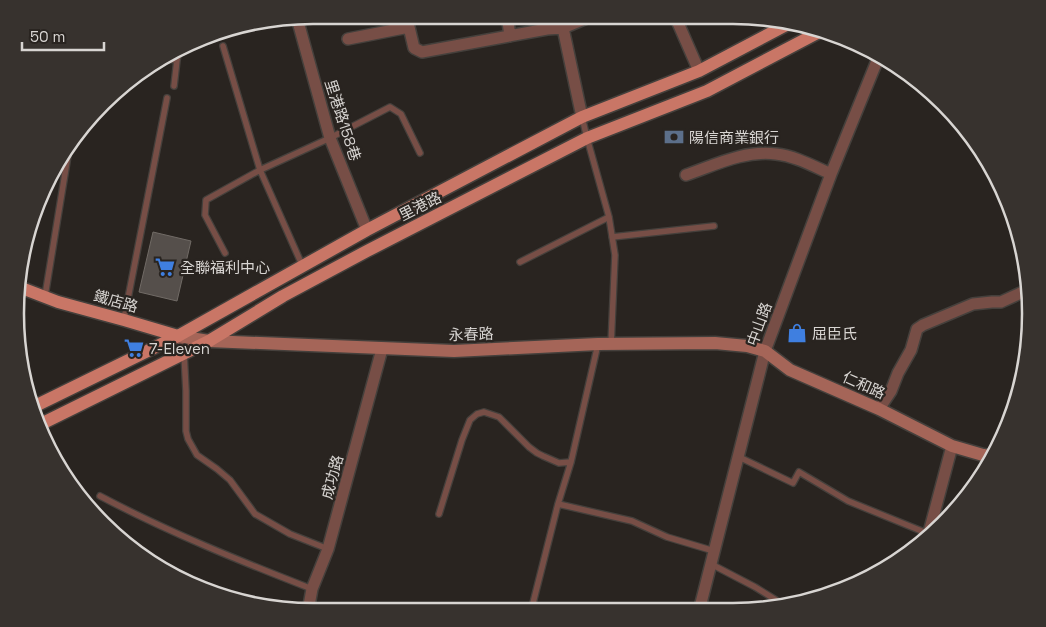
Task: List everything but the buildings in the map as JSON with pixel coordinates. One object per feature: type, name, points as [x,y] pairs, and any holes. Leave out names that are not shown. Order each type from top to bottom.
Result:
[{"type":"main road","name":"里港路","points":[[38,404],[178,336],[367,230],[582,117],[699,71],[781,28]]},
{"type":"main road","name":"里港路","points":[[45,422],[209,341],[291,292],[367,251],[587,138],[707,91],[813,35]]},
{"type":"main road","name":"鐵店路","points":[[25,289],[58,302],[178,336]]},
{"type":"street","name":"里港路158巷","points":[[298,24],[330,138],[367,230]]},
{"type":"street","points":[[508,24],[510,36]]},
{"type":"street","points":[[547,24],[547,29]]},
{"type":"street","points":[[348,39],[409,27],[414,48],[422,52],[547,29],[563,28],[573,24]]},
{"type":"street","points":[[678,24],[699,71]]},
{"type":"street","points":[[563,28],[582,117]]},
{"type":"street","name":"中山路","points":[[701,603],[765,351],[830,174],[876,63]]},
{"type":"street","points":[[686,175],[731,158],[752,154],[776,154],[800,160],[830,174]]},
{"type":"street","points":[[879,409],[892,391],[898,373],[911,350],[917,329],[973,304],[1001,302],[1022,292]]},
{"type":"street","name":"永春路","points":[[178,336],[209,341],[454,351],[598,344],[715,343],[747,346],[765,351]]},
{"type":"street","name":"成功路","points":[[309,603],[312,589],[328,549],[382,349]]},
{"type":"street","name":"仁和路","points":[[765,351],[790,370],[879,409],[952,446],[985,455]]},
{"type":"street","points":[[932,523],[952,446]]},
{"type":"lane","points":[[223,46],[260,170],[303,266]]},
{"type":"lane","points":[[174,86],[177,60]]},
{"type":"lane","points":[[124,320],[167,98]]},
{"type":"lane","points":[[225,253],[205,215],[206,200],[260,170],[330,138],[390,107],[401,114],[420,153]]},
{"type":"lane","points":[[582,117],[609,217],[615,255],[611,345]]},
{"type":"lane","points":[[45,296],[67,163]]},
{"type":"lane","points":[[520,262],[609,217]]},
{"type":"lane","points":[[612,237],[714,226]]},
{"type":"lane","points":[[178,336],[184,353],[186,431],[188,439],[197,454],[230,480],[255,514],[290,534],[328,549]]},
{"type":"lane","points":[[533,603],[558,504],[571,462],[598,344]]},
{"type":"lane","points":[[439,514],[462,440],[470,420],[477,414],[484,412],[499,417],[537,453],[559,462],[571,462]]},
{"type":"lane","points":[[739,457],[793,483],[799,472],[848,501],[921,534]]},
{"type":"lane","points":[[100,496],[136,515],[231,558],[312,589]]},
{"type":"lane","points":[[558,504],[632,521],[667,537],[714,551]]},
{"type":"lane","points":[[711,564],[776,600]]},
{"type":"place","name":"陽信商業銀行","points":[[674,137]]},
{"type":"place","name":"全聯福利中心","points":[[165,267]]},
{"type":"place","name":"屈臣氏","points":[[797,333]]},
{"type":"place","name":"7-Eleven","points":[[134,348]]}]
